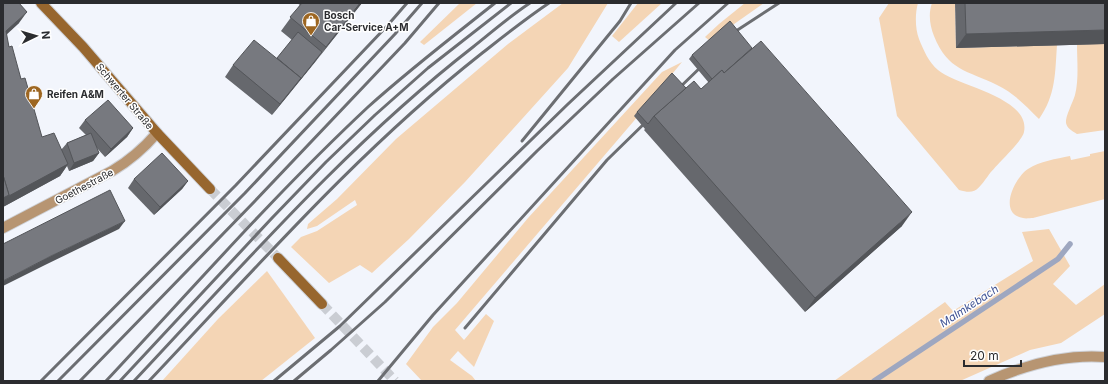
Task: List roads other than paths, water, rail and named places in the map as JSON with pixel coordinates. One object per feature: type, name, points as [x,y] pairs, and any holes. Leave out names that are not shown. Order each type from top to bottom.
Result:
[{"type":"main road","name":"Schwerter Straße","points":[[41,3],[83,47],[156,133],[210,189]]},
{"type":"main road","points":[[278,258],[322,304]]},
{"type":"street","name":"Goethestraße","points":[[3,228],[112,172],[146,145],[156,133]]},
{"type":"street","points":[[989,381],[1008,372],[1064,358],[1105,357]]},
{"type":"waterway","name":"Malmkebach","points":[[874,381],[1058,259],[1070,244]]},
{"type":"tunnel","points":[[210,189],[278,258]]},
{"type":"tunnel","points":[[322,304],[395,381]]},
{"type":"railway","points":[[41,381],[236,185],[407,3]]},
{"type":"railway","points":[[58,381],[245,193],[395,34],[422,3]]},
{"type":"railway","points":[[80,381],[254,202],[405,43],[439,3]]},
{"type":"railway","points":[[106,381],[300,173],[368,107],[399,80],[495,3]]},
{"type":"railway","points":[[120,381],[326,162],[375,115],[428,68],[511,3]]},
{"type":"railway","points":[[134,381],[256,250],[339,165],[382,124],[427,85],[501,24],[530,3]]},
{"type":"railway","points":[[149,381],[309,211],[393,130],[436,91],[481,54],[549,3]]},
{"type":"railway","points":[[522,141],[620,21],[631,3]]},
{"type":"railway","points":[[274,381],[340,326],[568,104],[676,3]]},
{"type":"railway","points":[[294,381],[385,302],[537,151],[613,79],[699,3]]},
{"type":"railway","points":[[378,381],[433,315],[675,50],[728,3]]},
{"type":"railway","points":[[730,37],[736,31],[779,3]]},
{"type":"railway","points":[[675,92],[705,63]]},
{"type":"railway","points":[[465,328],[607,160],[650,118]]},
{"type":"place","name":"Bosch Car-Service A+M","points":[[311,36]]},
{"type":"place","name":"Reifen A&M","points":[[34,109]]}]
